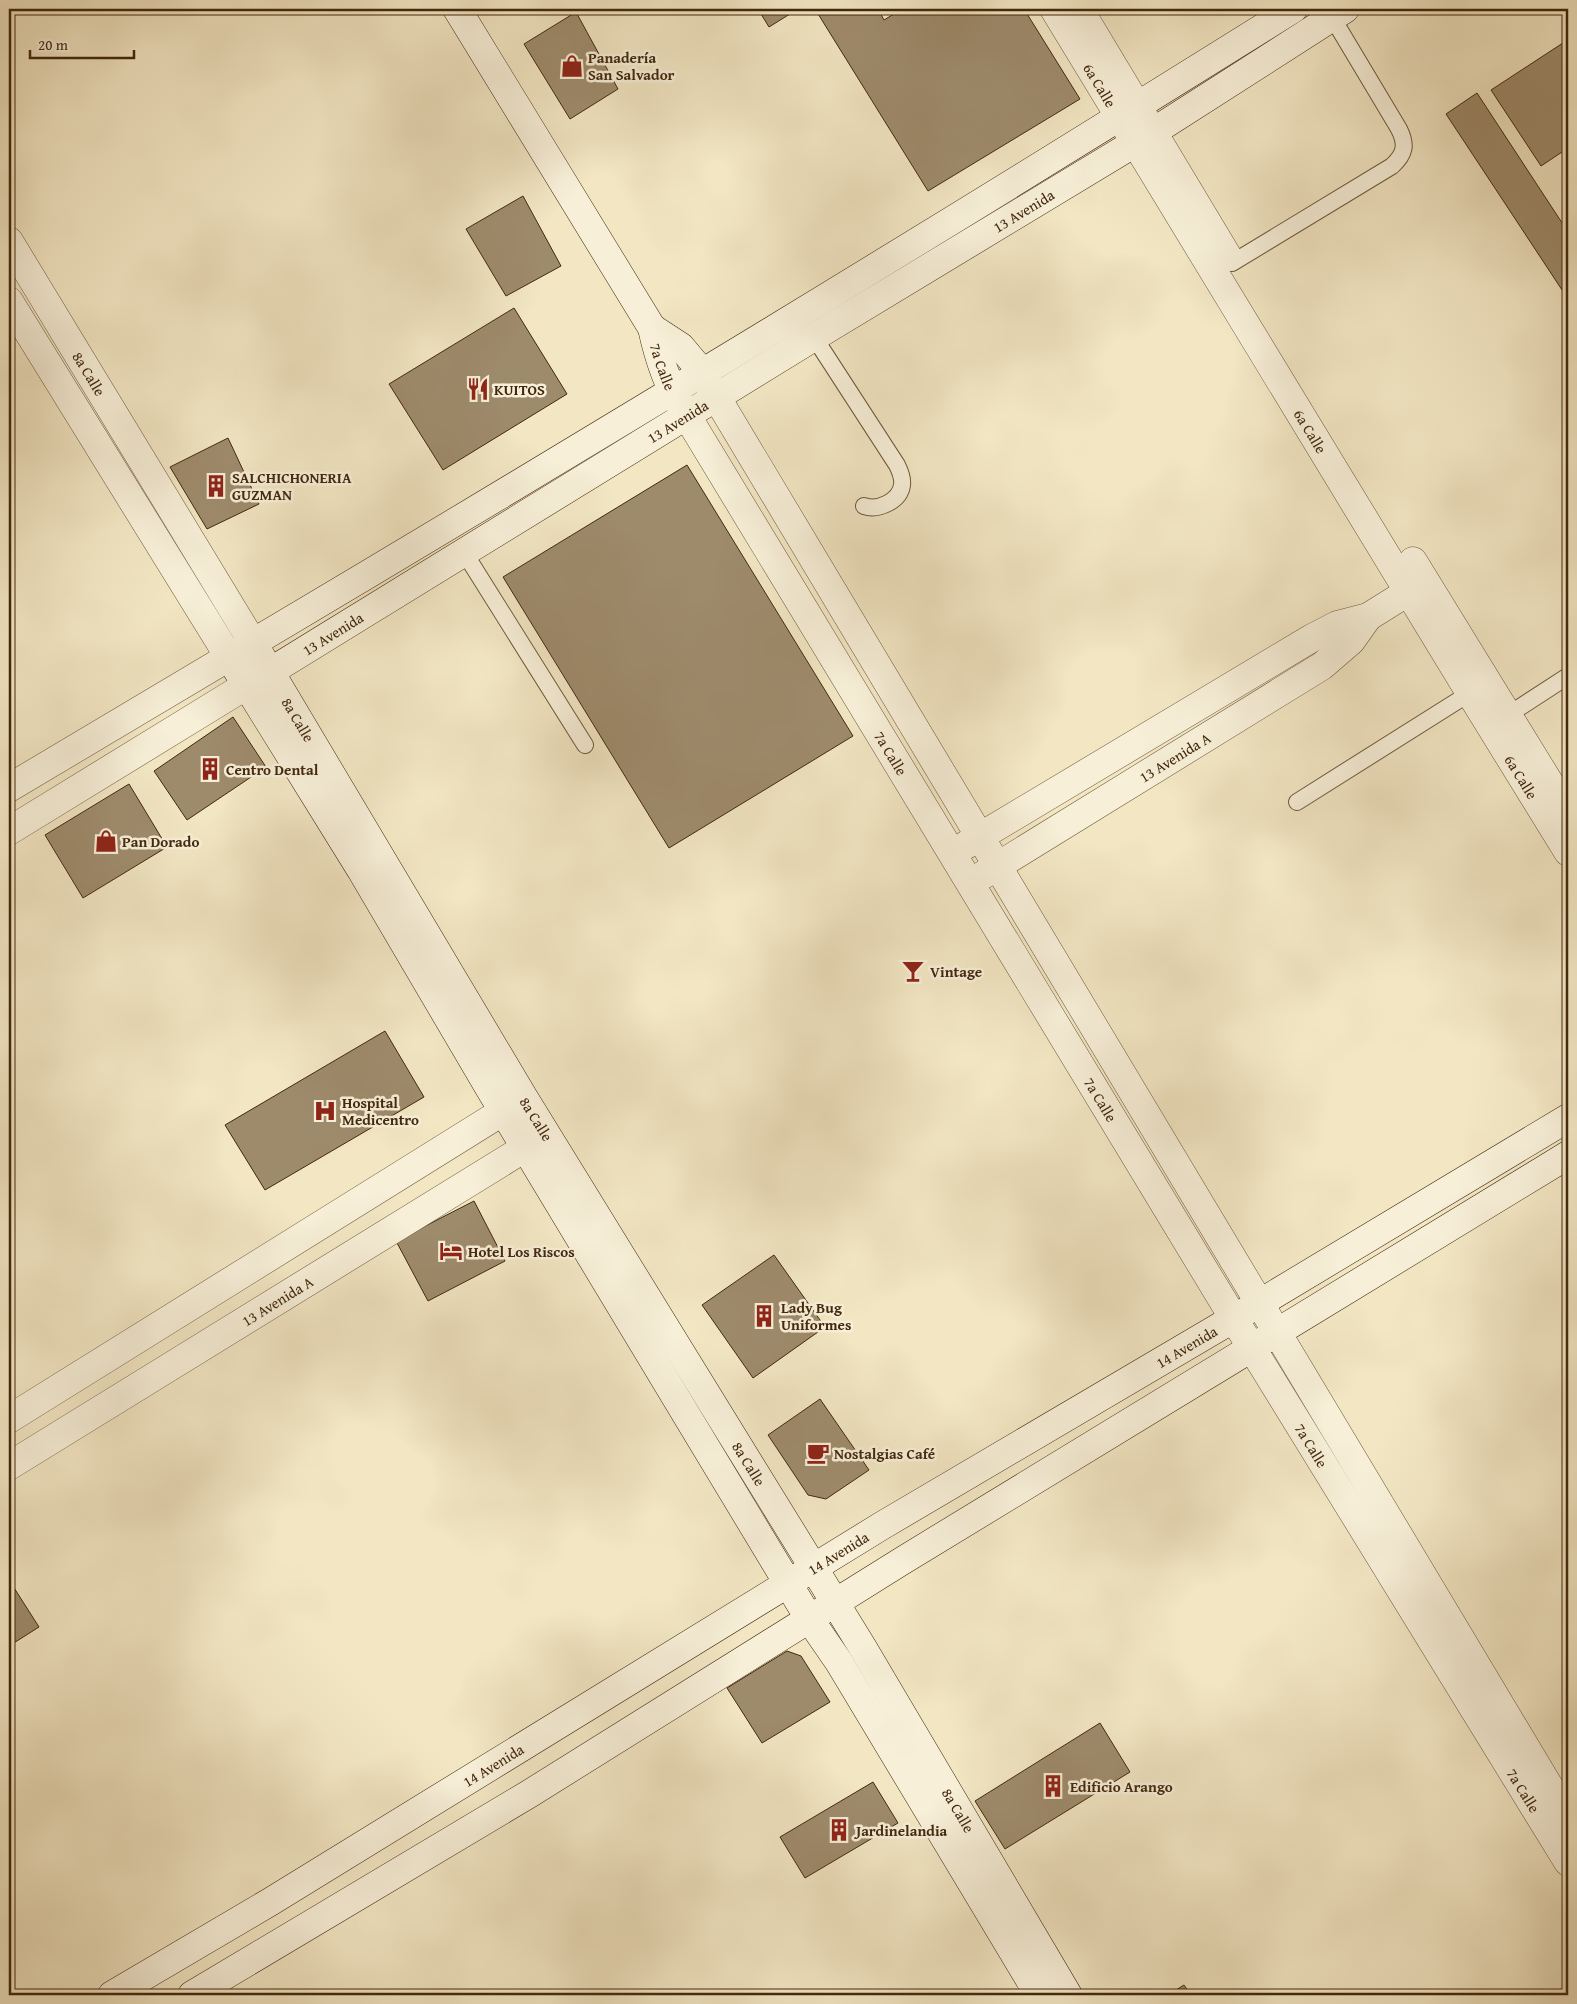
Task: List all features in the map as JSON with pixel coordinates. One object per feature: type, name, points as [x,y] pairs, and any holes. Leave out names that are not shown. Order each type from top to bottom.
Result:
[{"type":"street","name":"7a Calle","points":[[458,9],[652,328],[659,360],[672,391],[1234,1319],[1560,1813]]},
{"type":"street","name":"6a Calle","points":[[1054,9],[1129,111],[1417,586],[1508,715],[1568,813]]},
{"type":"street","name":"6a Calle","points":[[1079,9],[1129,111]]},
{"type":"street","name":"13 Avenida","points":[[9,788],[672,391],[1293,9]]},
{"type":"street","name":"13 Avenida","points":[[9,831],[271,672],[814,337],[1145,137],[1339,13]]},
{"type":"street","name":"6a Calle","points":[[1145,137],[1232,263],[1417,586],[1470,693],[1568,852]]},
{"type":"street","name":"8a Calle","points":[[9,241],[271,672],[514,1104]]},
{"type":"street","name":"8a Calle","points":[[9,301],[361,870],[836,1604],[1068,1995]]},
{"type":"street","name":"7a Calle","points":[[652,328],[681,348],[702,372],[1260,1303],[1560,1813],[1568,1862]]},
{"type":"street","name":"13 Avenida A","points":[[952,854],[1312,638],[1337,625],[1368,617],[1417,586]]},
{"type":"street","name":"13 Avenida A","points":[[969,883],[1322,666],[1351,641],[1368,617]]},
{"type":"street","points":[[9,1419],[514,1104]]},
{"type":"street","name":"14 Avenida","points":[[112,1995],[270,1902],[812,1567],[1234,1319],[1568,1118]]},
{"type":"street","name":"13 Avenida A","points":[[9,1466],[537,1141]]},
{"type":"street","name":"8a Calle","points":[[537,1141],[810,1620],[844,1670],[1039,1995]]},
{"type":"street","points":[[192,1995],[529,1794],[836,1604],[902,1561],[1568,1155]]},
{"type":"lane","points":[[1232,263],[1392,166],[1400,159],[1405,150],[1404,139],[1400,129],[1339,13]]},
{"type":"lane","points":[[814,337],[897,465],[901,475],[902,485],[897,495],[880,507],[871,509],[864,506]]},
{"type":"lane","points":[[464,552],[585,745]]},
{"type":"lane","points":[[1508,715],[1566,681]]},
{"type":"lane","points":[[1297,802],[1470,693]]},
{"type":"building","points":[[758,9],[798,9],[769,27]]},
{"type":"building","points":[[815,9],[878,9],[884,20],[902,9],[1024,9],[1080,99],[928,191]]},
{"type":"building","name":"Panadería San Salvador","points":[[576,12],[618,89],[570,119],[524,44]]},
{"type":"building","points":[[1566,41],[1568,44],[1568,148],[1541,166],[1491,90]]},
{"type":"building","points":[[1477,93],[1568,232],[1568,299],[1446,114]]},
{"type":"building","points":[[523,196],[561,266],[506,296],[466,229]]},
{"type":"building","name":"KUITOS","points":[[514,308],[567,394],[443,470],[389,384]]},
{"type":"building","name":"SALCHICHONERIA GUZMAN","points":[[228,438],[259,504],[207,529],[170,467]]},
{"type":"building","points":[[687,465],[853,736],[669,848],[503,577]]},
{"type":"building","name":"Centro Dental","points":[[233,717],[266,767],[187,820],[154,771]]},
{"type":"building","name":"Pan Dorado","points":[[129,784],[167,847],[83,898],[45,835]]},
{"type":"building","name":"Hospital Medicentro","points":[[385,1031],[424,1097],[265,1190],[225,1125]]},
{"type":"building","name":"Hotel Los Riscos","points":[[474,1201],[505,1261],[428,1301],[396,1241]]},
{"type":"building","name":"Lady Bug Uniformes","points":[[774,1255],[825,1327],[753,1378],[702,1305]]},
{"type":"building","name":"Nostalgias Café","points":[[820,1399],[869,1470],[826,1499],[808,1495],[768,1435]]},
{"type":"building","points":[[9,1580],[39,1627],[9,1646]]},
{"type":"building","points":[[787,1651],[801,1656],[830,1702],[762,1743],[727,1688]]},
{"type":"building","name":"Edificio Arango","points":[[1100,1723],[1130,1772],[1005,1849],[975,1801]]},
{"type":"building","name":"Jardinelandia","points":[[873,1782],[898,1823],[805,1878],[780,1837]]},
{"type":"building","points":[[1184,1985],[1191,1995],[1168,1995]]},
{"type":"place","name":"Panadería San Salvador","points":[[572,66]]},
{"type":"place","name":"KUITOS","points":[[478,389]]},
{"type":"place","name":"SALCHICHONERIA GUZMAN","points":[[216,486]]},
{"type":"place","name":"Centro Dental","points":[[210,769]]},
{"type":"place","name":"Pan Dorado","points":[[106,841]]},
{"type":"place","name":"Vintage","points":[[913,971]]},
{"type":"place","name":"Hospital Medicentro","points":[[325,1111]]},
{"type":"place","name":"Hotel Los Riscos","points":[[451,1251]]},
{"type":"place","name":"Lady Bug Uniformes","points":[[764,1316]]},
{"type":"place","name":"Nostalgias Café","points":[[818,1453]]},
{"type":"place","name":"Edificio Arango","points":[[1053,1786]]},
{"type":"place","name":"Jardinelandia","points":[[839,1830]]}]
